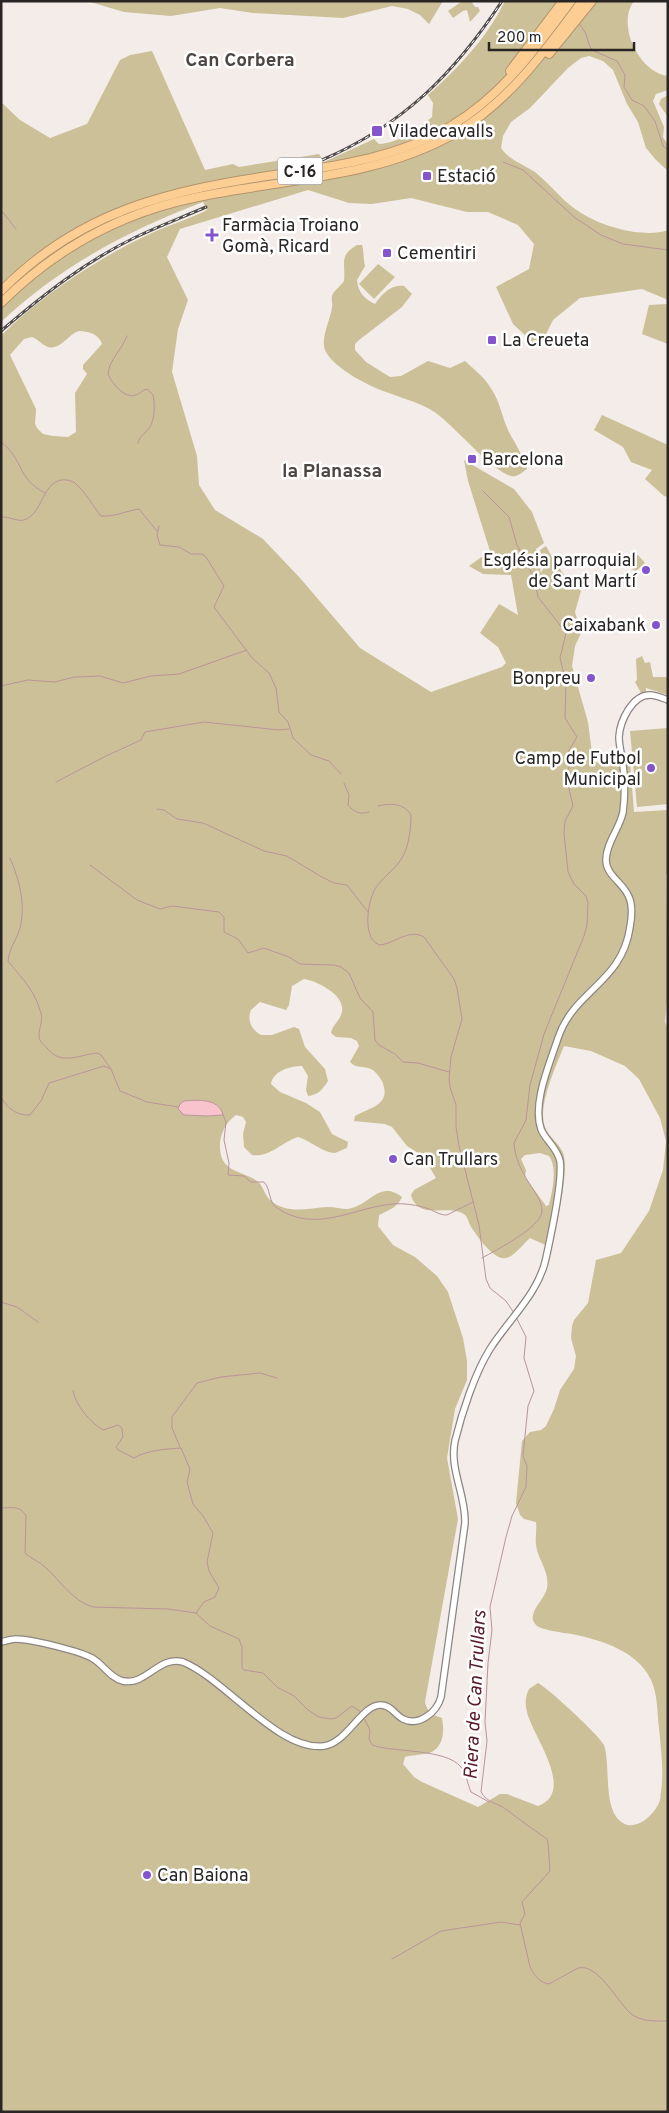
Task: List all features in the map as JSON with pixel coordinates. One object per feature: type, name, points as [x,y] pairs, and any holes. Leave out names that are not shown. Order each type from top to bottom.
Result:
[{"type":"highway","points":[[414,144],[450,122],[495,87],[522,58],[563,1]]},
{"type":"highway","name":"C-16","points":[[1,291],[27,267],[58,244],[98,221],[135,205],[201,187],[384,155],[414,144],[451,126],[498,90],[525,62],[571,1]]},
{"type":"highway","name":"C-16","points":[[1,303],[50,260],[117,221],[150,209],[198,197],[359,170],[386,163],[409,155],[455,133],[504,97],[532,67],[582,1]]},
{"type":"highway","points":[[504,97],[535,70],[592,1]]},
{"type":"street","points":[[1,1642],[25,1640],[85,1655],[98,1662],[116,1678],[125,1681],[139,1679],[167,1662],[176,1660],[183,1662],[234,1695],[271,1727],[310,1746],[323,1746],[336,1742],[371,1709],[378,1705],[387,1706],[404,1720],[412,1721],[428,1716],[439,1703],[465,1524],[463,1503],[454,1465],[455,1442],[480,1368],[499,1336],[538,1282],[544,1266],[560,1173],[560,1162],[557,1151],[540,1127],[538,1112],[542,1090],[562,1026],[576,1007],[619,961],[627,944],[632,908],[629,896],[609,871],[606,860],[609,847],[622,815],[624,797],[623,765],[619,736],[624,719],[637,700],[645,695],[653,694],[668,700]]},
{"type":"shaded area","points":[[87,1],[443,1],[429,24],[420,15],[408,9],[392,6],[343,18],[253,13],[220,8],[171,16],[124,12]]},
{"type":"shaded area","points":[[471,1],[480,11],[470,22],[467,10],[453,18],[448,11],[461,2]]},
{"type":"shaded area","points":[[505,1],[634,1],[629,11],[628,22],[633,46],[648,66],[657,73],[668,76],[668,90],[656,94],[653,101],[664,127],[663,137],[668,145],[668,171],[646,148],[638,122],[627,104],[613,70],[603,61],[589,56],[581,58],[568,68],[530,108],[511,122],[503,136],[501,148],[512,159],[535,172],[572,207],[589,217],[615,228],[634,232],[655,233],[668,230],[668,300],[642,289],[580,298],[553,320],[539,348],[513,324],[496,287],[529,269],[534,244],[518,225],[488,212],[467,212],[411,198],[372,204],[349,203],[308,190],[180,229],[167,257],[188,300],[178,329],[172,372],[197,456],[199,485],[215,510],[263,539],[300,578],[360,648],[431,692],[502,667],[506,663],[498,647],[480,633],[499,604],[518,615],[511,575],[483,574],[469,566],[490,551],[468,481],[464,460],[514,489],[532,512],[544,543],[536,549],[541,573],[545,565],[540,550],[546,546],[566,577],[557,586],[569,580],[581,591],[575,612],[581,633],[575,646],[572,666],[588,722],[593,761],[599,763],[630,760],[634,812],[668,810],[668,874],[666,875],[668,990],[665,1022],[668,1029],[668,2112],[1,2112],[1,336],[34,306],[93,264],[134,241],[207,210],[203,202],[148,225],[96,252],[47,284],[1,322],[1,102],[20,120],[50,138],[87,124],[120,60],[130,55],[152,51],[205,170],[233,164],[239,167],[319,154],[324,162],[374,139],[379,144],[394,141],[414,131],[432,117],[433,103],[428,95],[471,52],[498,15]],"holes":[[[79,331],[89,332],[98,338],[102,344],[83,365],[83,369],[87,374],[75,393],[76,432],[68,437],[43,434],[35,424],[36,409],[10,355],[24,339],[32,337],[46,346],[55,347]],[[304,979],[310,980],[331,991],[341,1002],[341,1015],[331,1033],[336,1037],[351,1038],[357,1041],[359,1046],[350,1062],[356,1066],[374,1071],[382,1081],[384,1089],[382,1100],[355,1116],[354,1121],[385,1124],[392,1127],[407,1146],[423,1156],[436,1178],[414,1190],[411,1195],[415,1203],[426,1210],[448,1210],[464,1214],[481,1241],[491,1252],[501,1258],[513,1255],[530,1238],[552,1248],[563,1188],[565,1165],[563,1152],[545,1127],[543,1109],[548,1086],[564,1046],[591,1051],[625,1066],[639,1079],[660,1118],[666,1141],[663,1170],[649,1211],[621,1253],[596,1260],[588,1303],[574,1320],[572,1326],[571,1338],[576,1356],[574,1369],[560,1390],[546,1426],[541,1430],[530,1432],[522,1441],[516,1503],[520,1515],[524,1519],[536,1522],[536,1545],[547,1577],[546,1593],[533,1616],[533,1621],[536,1625],[547,1630],[572,1634],[618,1648],[637,1661],[651,1680],[657,1704],[662,1784],[658,1805],[651,1815],[640,1823],[634,1825],[623,1823],[616,1817],[612,1809],[604,1745],[573,1712],[538,1683],[529,1689],[526,1706],[553,1776],[553,1789],[549,1799],[538,1806],[507,1794],[500,1794],[478,1807],[422,1782],[414,1777],[403,1764],[405,1757],[425,1754],[436,1749],[443,1735],[442,1718],[431,1713],[425,1702],[458,1519],[447,1458],[455,1409],[467,1380],[467,1361],[463,1338],[448,1292],[437,1276],[415,1257],[393,1245],[378,1226],[379,1215],[396,1206],[402,1197],[394,1192],[387,1191],[380,1192],[362,1204],[347,1209],[328,1207],[298,1210],[283,1208],[270,1200],[257,1181],[228,1167],[221,1156],[220,1143],[222,1134],[226,1125],[236,1115],[243,1117],[246,1122],[243,1134],[244,1147],[252,1155],[270,1152],[298,1137],[321,1149],[335,1153],[347,1148],[348,1142],[332,1134],[320,1112],[306,1103],[280,1092],[271,1084],[272,1079],[283,1070],[297,1066],[302,1066],[308,1076],[306,1090],[308,1096],[320,1091],[328,1081],[325,1069],[305,1047],[299,1029],[294,1027],[272,1035],[261,1035],[251,1024],[249,1018],[251,1010],[260,1002],[286,1010],[289,1005],[292,986]],[[184,1101],[212,1103],[221,1109],[223,1115],[184,1115],[180,1104]],[[540,1153],[549,1156],[552,1161],[554,1180],[549,1205],[546,1206],[525,1177],[526,1170],[521,1159],[525,1155]]]},
{"type":"shaded area","points":[[668,95],[668,117],[659,104],[661,99]]},
{"type":"shaded area","points":[[357,245],[362,245],[365,266],[357,280],[360,292],[368,300],[375,304],[387,290],[399,286],[404,286],[412,294],[402,307],[359,340],[355,344],[355,350],[366,362],[390,377],[401,376],[428,361],[450,368],[465,361],[490,386],[527,469],[515,476],[504,473],[485,459],[435,413],[423,406],[363,382],[337,365],[326,352],[324,342],[331,312],[332,296],[344,281],[345,257]]},
{"type":"shaded area","points":[[378,264],[395,277],[374,299],[359,284]]},
{"type":"shaded area","points":[[668,304],[668,344],[642,334],[649,305]]},
{"type":"shaded area","points":[[602,415],[668,445],[668,497],[664,496],[645,479],[652,470],[631,462],[623,447],[594,430]]},
{"type":"shaded area","points":[[638,555],[645,563],[635,572],[628,563]]},
{"type":"shaded area","points":[[642,656],[645,663],[650,662],[653,677],[668,677],[668,695],[646,688],[646,692],[641,693],[635,682],[637,680],[636,659]]},
{"type":"shaded area","name":"Camp de Futbol Municipal","points":[[668,728],[668,804],[637,807],[630,731]]},
{"type":"shaded area","points":[[184,1101],[207,1101],[213,1103],[221,1109],[223,1115],[184,1115],[178,1109]]},
{"type":"waterway","points":[[579,23],[586,34],[590,47],[594,51],[617,61],[625,75],[624,87],[632,100],[644,106],[655,121],[663,146],[668,150]]},
{"type":"waterway","points":[[503,162],[523,170],[574,217],[601,235],[623,244],[668,250]]},
{"type":"waterway","points":[[1,210],[16,229]]},
{"type":"waterway","points":[[127,336],[111,363],[108,374],[115,386],[127,395],[136,395],[147,389],[153,395],[153,420],[138,443]]},
{"type":"waterway","points":[[1,442],[14,455],[29,481],[45,493]]},
{"type":"waterway","points":[[1,517],[24,520],[36,511],[53,484],[67,480],[74,482],[80,488],[101,516],[115,515],[139,509],[157,531]]},
{"type":"waterway","points":[[482,1258],[527,1231],[535,1224],[542,1211],[539,1200],[519,1164],[514,1143],[526,1120],[530,1085],[544,1034],[584,936],[587,925],[588,903],[586,896],[574,884],[568,872],[564,833],[565,821],[573,806],[566,775],[570,764],[568,752],[577,737],[565,718],[566,682],[560,658],[566,633],[538,597],[534,578],[517,545],[509,517],[483,491]]},
{"type":"waterway","points":[[159,526],[157,535],[160,545],[179,547],[191,554],[202,554],[206,557],[224,586],[214,607],[252,658],[269,673],[276,688],[279,712],[288,722],[293,738],[311,755],[329,761],[341,774]]},
{"type":"waterway","points":[[1,686],[28,680],[55,682],[74,677],[100,676],[123,683],[151,676],[179,674],[247,650]]},
{"type":"waterway","points":[[56,782],[141,740],[145,732],[204,722],[279,730],[289,729]]},
{"type":"waterway","points":[[344,783],[349,795],[348,805],[357,812],[369,812]]},
{"type":"waterway","points":[[378,806],[392,804],[405,808],[411,815],[411,825],[403,856],[377,886],[371,899],[368,917],[370,934],[373,941],[379,945],[412,934],[424,937],[454,979],[462,1019],[451,1057],[449,1079],[456,1105],[456,1127],[459,1146],[479,1225],[486,1279],[490,1288],[506,1301],[514,1313]]},
{"type":"waterway","points":[[157,809],[164,810],[177,819],[203,823],[264,851],[287,856],[334,883],[347,885],[368,912]]},
{"type":"waterway","points":[[10,858],[19,883],[22,919],[8,961],[28,985],[35,997],[41,1013],[40,1040],[58,1057],[70,1058],[97,1053],[101,1055],[111,1069]]},
{"type":"waterway","points":[[90,865],[137,900],[160,909],[172,906],[219,912],[224,917],[224,932],[238,939],[248,953],[264,948],[289,957],[300,964],[341,967],[349,973],[360,998],[373,1012],[375,1040],[379,1045],[395,1054],[403,1062],[418,1063],[449,1072]]},
{"type":"waterway","points":[[1,1097],[6,1105],[13,1110],[21,1114],[30,1115],[41,1101],[49,1083],[104,1066],[111,1069],[120,1091],[147,1102],[178,1107]]},
{"type":"waterway","points":[[223,1115],[226,1122],[224,1140],[229,1163],[228,1175],[244,1176],[251,1182],[264,1182],[274,1205],[291,1215],[306,1219],[320,1219],[392,1204],[420,1206],[447,1215],[473,1202]]},
{"type":"waterway","points":[[1,1302],[17,1307],[38,1322]]},
{"type":"waterway","name":"Riera de Can Trullars","points":[[516,1317],[526,1337],[524,1358],[534,1391],[528,1406],[523,1456],[527,1466],[526,1487],[512,1516],[490,1607],[492,1630],[485,1722],[487,1741],[481,1792],[483,1796],[504,1808],[547,1839],[550,1871],[522,1902],[525,1914],[520,1923],[530,1967],[535,1976],[549,1984],[578,1968],[585,1968],[593,1971],[600,1977],[634,2016],[648,2020],[668,2021]]},
{"type":"waterway","points":[[180,1447],[172,1428],[172,1417],[197,1383],[221,1377],[260,1373],[277,1378]]},
{"type":"waterway","points":[[73,1391],[80,1408],[98,1427],[103,1430],[118,1425],[122,1428],[123,1437],[116,1447],[118,1450],[134,1458],[163,1449],[181,1448],[190,1469],[187,1482],[193,1504],[213,1533],[207,1562],[209,1571],[219,1588],[215,1597],[204,1602],[196,1613],[210,1626],[239,1639],[242,1647],[242,1668],[263,1673],[277,1687],[294,1696],[308,1710],[319,1717],[336,1718],[352,1706],[361,1712]]},
{"type":"waterway","points":[[1,1508],[15,1508],[24,1512],[26,1516],[25,1553],[43,1565],[72,1595],[85,1604],[93,1607],[168,1609],[196,1613]]},
{"type":"waterway","points":[[364,1718],[370,1730],[369,1739],[372,1745],[432,1754],[453,1761],[463,1770],[471,1792],[489,1802]]},
{"type":"waterway","points":[[392,1959],[441,1931],[501,1922],[520,1925]]},
{"type":"railway","points":[[322,160],[378,131],[424,95],[465,52],[502,1]]},
{"type":"railway","points":[[1,331],[33,304],[82,268],[118,246],[206,207]]},
{"type":"place","name":"Viladecavalls","points":[[377,131]]},
{"type":"place","name":"Estació","points":[[427,176]]},
{"type":"place","name":"Farmàcia Troiano Gomà, Ricard","points":[[212,235]]},
{"type":"place","name":"Cementiri","points":[[387,253]]},
{"type":"place","name":"La Creueta","points":[[492,340]]},
{"type":"place","name":"Barcelona","points":[[472,459]]},
{"type":"place","name":"Església parroquial de Sant Martí","points":[[646,570]]},
{"type":"place","name":"Caixabank","points":[[656,625]]},
{"type":"place","name":"Bonpreu","points":[[591,678]]},
{"type":"place","name":"Camp de Futbol Municipal","points":[[651,768]]},
{"type":"place","name":"Can Trullars","points":[[393,1159]]},
{"type":"place","name":"Can Baiona","points":[[147,1875]]},
{"type":"district","name":"Can Corbera","points":[[240,59]]},
{"type":"district","name":"la Planassa","points":[[332,470]]}]
